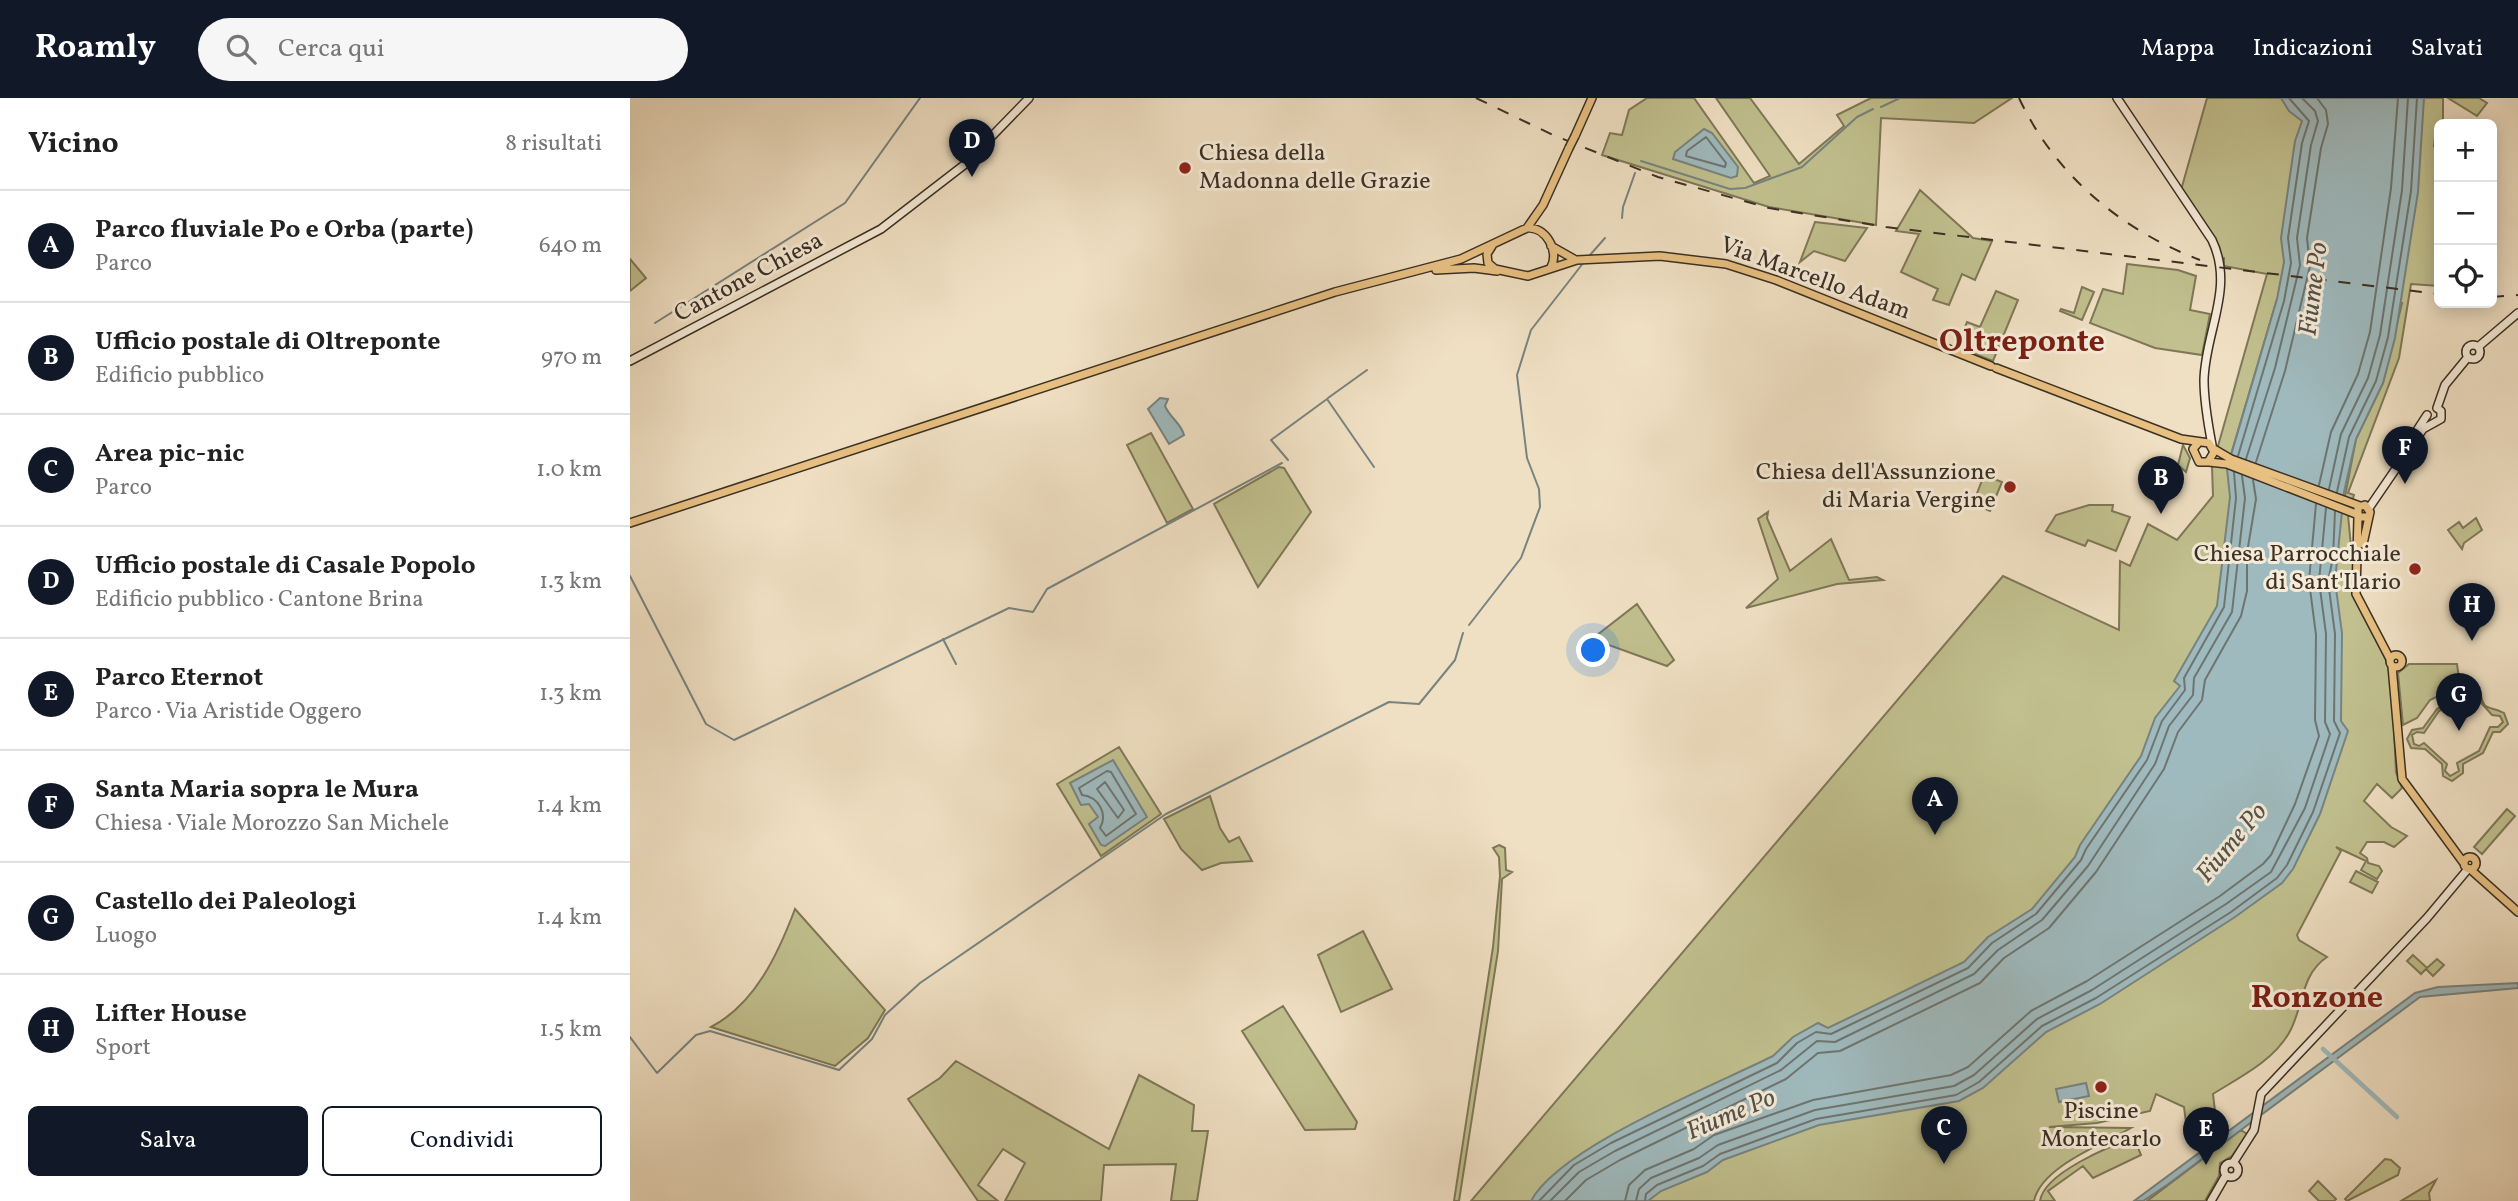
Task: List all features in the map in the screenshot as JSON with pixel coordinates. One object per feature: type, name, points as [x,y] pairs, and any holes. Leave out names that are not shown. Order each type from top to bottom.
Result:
[{"type":"main road","points":[[1421,271],[1474,268],[1528,276],[1550,267],[1554,260],[1541,220],[1544,205],[1592,98]]},
{"type":"main road","points":[[630,523],[1335,292],[1461,259],[1527,228],[1544,205]]},
{"type":"main road","points":[[1527,228],[1536,229],[1546,236]]},
{"type":"main road","points":[[1492,245],[1487,261],[1501,271]]},
{"type":"main road","points":[[1551,246],[1582,260]]},
{"type":"main road","name":"Via Marcello Adam","points":[[1550,267],[1582,260],[1660,256],[1726,264],[1776,280],[2181,439],[2201,442],[2358,509]]},
{"type":"main road","name":"Via Marcello Adam","points":[[2181,439],[2199,461],[2211,461],[2358,509]]},
{"type":"main road","points":[[2193,453],[2201,442]]},
{"type":"main road","points":[[2211,461],[2215,449]]},
{"type":"main road","points":[[2358,509],[2368,517],[2358,560]]},
{"type":"main road","points":[[2358,509],[2356,594],[2395,662],[2402,779],[2453,849],[2518,912]]},
{"type":"street","name":"Cantone Chiesa","points":[[630,361],[848,248],[914,207],[964,165],[1029,98]]},
{"type":"street","points":[[2117,98],[2204,228],[2218,255],[2221,286],[2204,378],[2209,429],[2215,449]]},
{"type":"street","points":[[2437,408],[2445,386],[2468,357],[2466,351],[2469,346],[2478,347],[2518,313]]},
{"type":"street","points":[[2358,509],[2430,409],[2437,408]]},
{"type":"street","points":[[2358,509],[2423,429],[2442,416],[2437,408]]},
{"type":"street","points":[[2427,415],[2430,422],[2435,423]]},
{"type":"street","points":[[2201,442],[2209,429]]},
{"type":"street","points":[[2211,1201],[2226,1175],[2225,1166],[2233,1163],[2254,1130],[2257,1104],[2469,864]]},
{"type":"shaded area","points":[[1647,98],[1694,98],[1754,183],[1770,176],[1716,98],[1750,98],[1799,164],[1844,126],[1837,115],[1871,98],[2012,98],[1974,123],[1881,118],[1876,225],[1769,207],[1602,155],[1610,133],[1622,135],[1629,110]]},
{"type":"shaded area","points":[[2207,98],[2443,98],[2443,119],[2434,119],[2434,286],[2411,284],[2399,358],[2348,493],[2354,495],[2348,515],[2351,546],[2358,547],[2353,595],[2387,662],[2392,687],[2396,772],[2402,788],[2392,798],[2377,784],[2364,801],[2391,827],[2407,836],[2394,847],[2384,842],[2367,842],[2360,853],[2367,858],[2368,863],[2379,866],[2382,871],[2377,879],[2361,870],[2366,861],[2336,847],[2341,851],[2297,935],[2299,940],[2327,957],[2318,964],[2307,982],[2294,1023],[2282,1043],[2255,1068],[2213,1094],[2217,1128],[2211,1136],[2188,1138],[2184,1107],[2156,1094],[2150,1111],[2097,1123],[2049,1127],[2131,1128],[2060,1167],[2039,1189],[2034,1201],[1471,1201],[2003,576],[2119,630],[2120,561],[2130,566],[2148,524],[2177,540],[2213,496],[2212,467],[2267,274],[2224,266],[2224,258],[2219,257],[2181,190]],"holes":[[[2277,299],[2402,303],[2383,383],[2356,439],[2342,512],[2227,468]]]},
{"type":"shaded area","points":[[2448,98],[2479,98],[2487,103],[2477,116]]},
{"type":"shaded area","points":[[1920,190],[1973,238],[1992,241],[1975,280],[1962,274],[1949,305],[1933,300],[1938,289],[1901,272],[1919,234],[1896,231]]},
{"type":"shaded area","points":[[1815,222],[1867,228],[1845,261],[1814,251],[1800,262]]},
{"type":"shaded area","points":[[630,259],[646,278],[630,291]]},
{"type":"shaded area","points":[[2127,264],[2178,270],[2196,276],[2190,310],[2210,314],[2202,355],[2155,348],[2090,323],[2103,289],[2123,294]]},
{"type":"shaded area","points":[[2082,287],[2094,292],[2082,320],[2060,311],[2061,309],[2074,313]]},
{"type":"shaded area","points":[[1996,291],[2018,300],[1993,361],[1957,347],[1967,322],[1980,327]]},
{"type":"shaded area","points":[[1151,433],[1193,509],[1167,523],[1127,445]]},
{"type":"shaded area","points":[[2183,445],[2190,458],[2186,472],[2178,465]]},
{"type":"shaded area","points":[[1279,467],[1284,468],[1311,512],[1258,587],[1214,504]]},
{"type":"shaded area","points":[[1984,475],[2002,482],[1990,511],[1973,504]]},
{"type":"shaded area","points":[[2089,505],[2113,505],[2112,511],[2130,517],[2116,551],[2088,540],[2085,546],[2046,531],[2056,515]]},
{"type":"shaded area","points":[[1768,512],[1767,518],[1790,571],[1831,539],[1849,580],[1877,577],[1883,580],[1837,584],[1746,608],[1778,579],[1758,519]]},
{"type":"shaded area","points":[[2476,518],[2482,530],[2464,543],[2462,549],[2448,530],[2459,522],[2463,528]]},
{"type":"shaded area","points":[[1637,604],[1674,660],[1667,666],[1592,639]]},
{"type":"shaded area","points":[[2409,664],[2457,664],[2459,679],[2451,690],[2430,700],[2417,718],[2403,725],[2398,673]]},
{"type":"shaded area","points":[[2470,684],[2480,691],[2485,706],[2504,713],[2508,724],[2500,732],[2493,732],[2483,753],[2463,764],[2463,773],[2452,781],[2443,776],[2442,764],[2425,749],[2411,748],[2407,739],[2412,730],[2423,728],[2437,709],[2457,698],[2462,688]],"holes":[[[2469,689],[2492,715],[2500,716],[2503,722],[2498,727],[2490,727],[2479,751],[2457,763],[2459,771],[2450,776],[2445,771],[2447,764],[2424,743],[2419,746],[2414,744],[2412,735],[2417,732],[2424,733],[2439,711],[2463,700],[2464,693]]]},
{"type":"shaded area","points":[[1119,747],[1161,814],[1101,856],[1057,784]]},
{"type":"shaded area","points":[[1210,796],[1220,828],[1229,842],[1239,837],[1252,861],[1221,863],[1202,870],[1181,849],[1164,819]]},
{"type":"shaded area","points":[[2507,809],[2515,816],[2482,854],[2474,847]]},
{"type":"shaded area","points":[[1499,845],[1505,848],[1506,870],[1512,872],[1502,879],[1498,951],[1459,1201],[1454,1201],[1493,947],[1500,876],[1499,857],[1493,848]]},
{"type":"shaded area","points":[[2356,871],[2378,882],[2372,893],[2350,882]]},
{"type":"shaded area","points":[[795,909],[885,1010],[868,1038],[835,1066],[711,1027],[740,1005],[763,976],[773,960]]},
{"type":"shaded area","points":[[1363,931],[1392,989],[1341,1012],[1318,955]]},
{"type":"shaded area","points":[[2413,955],[2427,968],[2437,959],[2444,965],[2433,976],[2426,969],[2421,974],[2407,961]]},
{"type":"shaded area","points":[[1283,1006],[1357,1122],[1355,1129],[1305,1130],[1242,1031]]},
{"type":"shaded area","points":[[956,1061],[1109,1149],[1139,1075],[1194,1105],[1192,1131],[1208,1131],[1197,1201],[1171,1201],[1176,1164],[1104,1165],[1101,1201],[1005,1201],[1025,1163],[1003,1149],[978,1185],[998,1201],[978,1201],[908,1099],[940,1078]]},
{"type":"shaded area","points":[[2241,1130],[2247,1134],[2232,1156],[2220,1163],[2219,1176],[2205,1201],[2147,1201]]},
{"type":"shaded area","points":[[2134,1138],[2141,1155],[2093,1178],[2083,1166],[2048,1191],[2055,1201],[2040,1201],[2053,1180],[2065,1171],[2095,1154]]},
{"type":"shaded area","points":[[2385,1159],[2391,1160],[2400,1168],[2398,1175],[2347,1201],[2345,1199]]},
{"type":"shaded area","points":[[2436,1180],[2429,1193],[2430,1201],[2401,1201]]},
{"type":"shaded area","points":[[2318,1181],[2336,1199],[2334,1201],[2319,1201],[2309,1191]]},
{"type":"water","name":"Fiume Po","points":[[2281,98],[2424,98],[2418,192],[2395,338],[2383,383],[2356,439],[2344,492],[2335,581],[2342,633],[2341,721],[2348,731],[2320,814],[2293,869],[2282,883],[2235,917],[2100,1004],[2046,1032],[1983,1088],[1959,1101],[1819,1125],[1723,1160],[1707,1172],[1661,1191],[1648,1201],[1531,1201],[1547,1180],[1572,1160],[1641,1119],[1773,1056],[1793,1037],[1818,1023],[1828,1028],[1964,962],[1988,937],[2032,909],[2075,857],[2080,845],[2141,756],[2155,718],[2180,686],[2174,681],[2217,606],[2230,497],[2227,469],[2277,299],[2284,262],[2281,238],[2295,141],[2302,121],[2289,111]]},
{"type":"water","points":[[1704,129],[1712,133],[1738,167],[1737,176],[1731,178],[1673,159],[1675,152]]},
{"type":"water","points":[[1160,398],[1168,399],[1165,406],[1184,435],[1169,444],[1148,409]]},
{"type":"water","points":[[1113,760],[1147,817],[1105,846],[1101,845],[1089,824],[1098,817],[1089,804],[1081,805],[1070,783]]},
{"type":"water","points":[[2518,983],[2518,988],[2420,997],[2167,1185],[2143,1201],[2134,1201],[2415,993],[2438,987]]},
{"type":"water","points":[[2086,1083],[2089,1096],[2059,1102],[2056,1089]]},
{"type":"waterway","points":[[655,323],[845,203],[920,98]]},
{"type":"waterway","points":[[1881,107],[1900,98]]},
{"type":"waterway","points":[[1641,161],[1730,189],[1745,188],[1802,167],[1857,117],[1873,109]]},
{"type":"waterway","points":[[1622,218],[1635,173]]},
{"type":"waterway","points":[[1590,255],[1605,238]]},
{"type":"waterway","points":[[1469,625],[1521,558],[1540,507],[1539,489],[1527,458],[1517,375],[1531,330],[1584,262]]},
{"type":"waterway","points":[[1328,398],[1367,370]]},
{"type":"waterway","points":[[1288,460],[1271,440],[1327,399],[1374,467]]},
{"type":"waterway","points":[[630,576],[706,724],[734,740],[1009,608],[1033,612],[1047,589],[1282,463]]},
{"type":"waterway","points":[[630,1037],[657,1073],[696,1035],[710,1031],[839,1070],[872,1039],[885,1015],[920,983],[1166,814],[1389,702],[1419,704],[1455,660],[1463,633]]},
{"type":"waterway","points":[[943,639],[956,664]]},
{"type":"waterway","points":[[2323,1049],[2397,1117]]},
{"type":"railway","points":[[1476,98],[1553,135],[1658,177],[1769,208],[1886,227],[2434,293]]},
{"type":"railway","points":[[2019,98],[2051,152],[2093,197],[2143,233],[2200,260]]},
{"type":"railway","points":[[2497,297],[2518,295]]},
{"type":"place","name":"Chiesa della Madonna delle Grazie","points":[[1185,168]]},
{"type":"place","name":"Ufficio postale di Casale Popolo","points":[[972,177]]},
{"type":"place","name":"Santa Maria sopra le Mura","points":[[2405,484]]},
{"type":"place","name":"Chiesa dell'Assunzione di Maria Vergine","points":[[2010,487]]},
{"type":"place","name":"Ufficio postale di Oltreponte","points":[[2161,514]]},
{"type":"place","name":"Chiesa Parrocchiale di Sant'Ilario","points":[[2415,569]]},
{"type":"place","name":"Lifter House","points":[[2472,641]]},
{"type":"place","name":"Castello dei Paleologi","points":[[2459,731]]},
{"type":"place","name":"Parco fluviale Po e Orba (parte)","points":[[1935,835]]},
{"type":"place","name":"Piscine Montecarlo","points":[[2101,1087]]},
{"type":"place","name":"Area pic-nic","points":[[1944,1164]]},
{"type":"place","name":"Parco Eternot","points":[[2206,1165]]},
{"type":"district","name":"Oltreponte","points":[[2022,343]]},
{"type":"district","name":"Ronzone","points":[[2317,999]]}]
